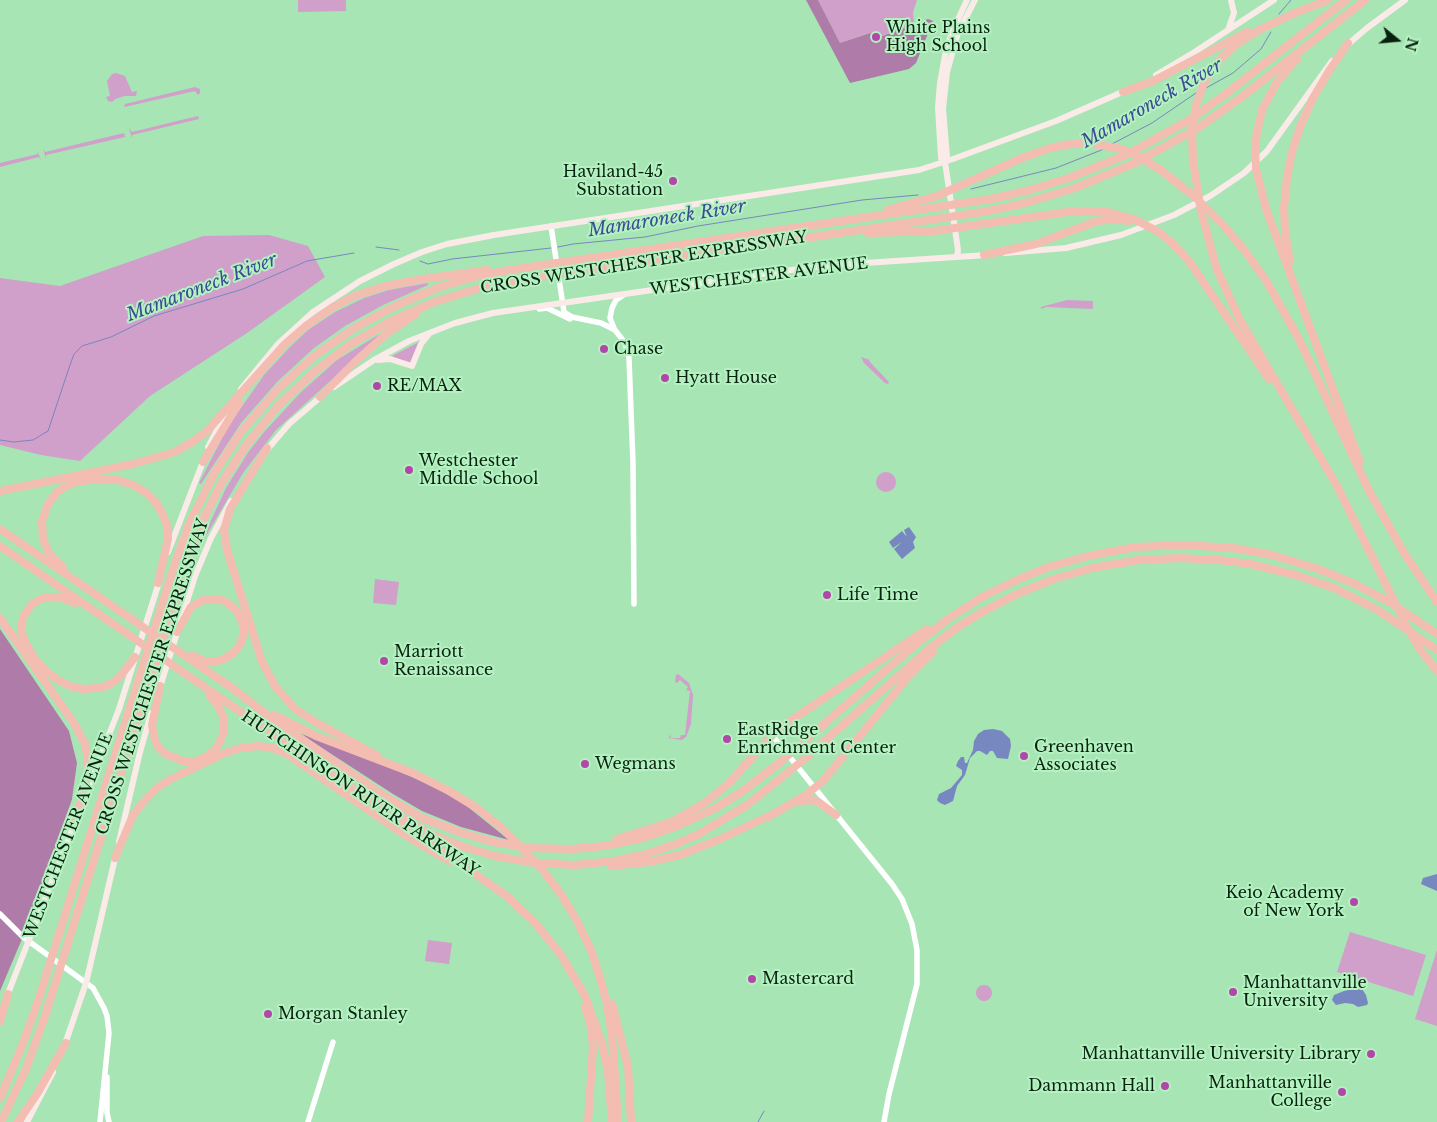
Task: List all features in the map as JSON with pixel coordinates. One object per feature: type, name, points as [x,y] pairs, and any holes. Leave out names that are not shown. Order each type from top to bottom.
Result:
[{"type":"highway","points":[[1123,92],[1153,81],[1249,31],[1328,0]]},
{"type":"highway","name":"CROSS WESTCHESTER EXPRESSWAY","points":[[0,1098],[19,1054],[38,1001],[187,530],[211,479],[241,432],[289,379],[320,352],[380,313],[410,299],[470,278],[541,265],[1007,195],[1053,183],[1106,164],[1149,144],[1198,114],[1346,0]]},
{"type":"highway","name":"CROSS WESTCHESTER EXPRESSWAY","points":[[1,1122],[26,1069],[43,1024],[192,549],[207,512],[234,463],[268,417],[301,383],[344,349],[391,321],[442,299],[472,290],[518,280],[1014,206],[1060,194],[1114,173],[1157,153],[1198,128],[1237,100],[1365,0]]},
{"type":"highway","points":[[1293,14],[1245,38],[1226,53],[1212,71],[1198,98],[1192,129],[1195,177],[1203,223],[1229,298],[1248,335],[1337,486],[1407,627],[1437,670]]},
{"type":"highway","points":[[1331,27],[1292,64],[1277,82],[1267,98],[1260,115],[1255,148],[1259,181],[1269,217],[1374,499]]},
{"type":"highway","points":[[1292,277],[1286,246],[1284,220],[1291,158],[1310,103],[1325,76],[1348,44]]},
{"type":"highway","points":[[834,222],[931,198],[955,189],[1016,160],[1045,150],[1071,144],[1094,144],[1121,149],[1150,163],[1190,193],[1224,226],[1252,260],[1280,304],[1303,348],[1354,462],[1374,499],[1400,546],[1437,602]]},
{"type":"highway","points":[[834,234],[934,231],[1075,211],[1108,212],[1131,220],[1171,242],[1189,261],[1264,373],[1284,397]]},
{"type":"highway","points":[[984,255],[1032,246],[1097,221],[1131,220]]},
{"type":"highway","points":[[0,491],[166,456],[180,450],[200,437],[254,381],[285,344],[306,325],[326,311],[354,296],[412,280],[541,265]]},
{"type":"highway","points":[[320,397],[356,361],[397,325],[442,299]]},
{"type":"highway","points":[[203,462],[227,420],[254,381]]},
{"type":"highway","points":[[267,448],[230,509],[224,530],[227,550],[264,666],[280,693],[301,713],[402,769]]},
{"type":"highway","points":[[95,594],[52,556],[42,536],[42,518],[50,500],[64,487],[78,481],[104,479],[124,482],[140,488],[154,501],[164,517],[168,532],[158,583]]},
{"type":"highway","name":"HUTCHINSON RIVER PARKWAY","points":[[0,529],[227,684],[302,730],[331,743],[402,769],[450,791],[477,808],[531,856],[555,886],[577,921],[594,958],[610,1020],[618,1122]]},
{"type":"highway","name":"HUTCHINSON RIVER PARKWAY","points":[[0,546],[514,902],[556,948],[574,975],[591,1010],[603,1048],[610,1087],[612,1122]]},
{"type":"highway","points":[[556,849],[629,836],[663,825],[689,813],[723,789],[772,735],[785,724],[941,619],[1026,576],[1088,556],[1152,546],[1208,546],[1241,549],[1272,555],[1334,574],[1384,599],[1437,634]]},
{"type":"highway","points":[[567,865],[591,864],[623,859],[676,844],[720,823],[768,788],[935,644],[982,612],[1039,584],[1092,568],[1155,558],[1210,559],[1266,567],[1326,585],[1384,613],[1437,650]]},
{"type":"highway","points":[[107,621],[68,599],[60,596],[51,596],[37,600],[28,608],[22,620],[22,633],[28,649],[47,672],[60,682],[76,688],[96,688],[112,683],[122,675],[135,657]]},
{"type":"highway","points":[[167,643],[204,661],[217,662],[227,658],[236,650],[241,642],[244,630],[241,617],[233,606],[223,600],[212,598],[201,600],[192,606],[177,632]]},
{"type":"highway","points":[[227,684],[267,715],[387,798],[414,814],[444,827],[485,840],[524,847],[556,849],[612,845],[658,834],[716,808],[761,777],[941,623],[968,605]]},
{"type":"highway","points":[[768,817],[804,797],[828,776],[918,667],[982,612]]},
{"type":"highway","points":[[0,618],[77,728],[84,741],[88,759],[88,776],[75,821]]},
{"type":"highway","points":[[160,686],[152,725],[155,740],[163,752],[172,758],[183,761],[197,761],[218,747],[224,734],[225,723],[216,702],[188,677]]},
{"type":"highway","points":[[115,858],[127,827],[134,815],[145,800],[160,786],[172,778],[230,751],[261,746],[287,754],[402,833],[489,883]]},
{"type":"highway","points":[[348,786],[416,826],[457,845],[519,861],[567,865],[621,865],[667,858],[704,846],[802,801],[809,800],[822,803],[836,815]]},
{"type":"highway","points":[[594,958],[605,980],[624,1046],[629,1080],[631,1122]]},
{"type":"highway","points":[[574,975],[588,1018],[593,1047],[588,1122]]},
{"type":"highway","points":[[0,1020],[8,994]]},
{"type":"highway","points":[[18,1122],[37,1094],[66,1043]]},
{"type":"main road","points":[[957,253],[938,124],[940,83],[949,43],[967,0]]},
{"type":"main road","points":[[945,162],[947,157],[943,109],[947,72],[958,33],[975,0]]},
{"type":"main road","points":[[1227,32],[1234,13],[1231,0]]},
{"type":"main road","points":[[158,583],[176,529],[207,449],[231,406],[251,376],[284,338],[320,307],[355,284],[394,264],[428,250],[471,239],[903,173],[945,162],[1063,118],[1123,92],[1173,66],[1274,0]]},
{"type":"main road","name":"WESTCHESTER AVENUE","points":[[160,686],[195,576],[211,538],[238,488],[267,448],[289,424],[320,397],[395,348],[432,332],[470,319],[510,310],[826,266],[957,253],[984,255],[1066,248],[1106,240],[1159,222],[1203,200],[1237,178],[1261,157],[1277,138],[1332,61],[1348,44],[1404,0]]},
{"type":"main road","points":[[946,148],[954,154],[963,155]]},
{"type":"main road","points":[[374,360],[390,359],[412,366],[421,344],[432,332]]},
{"type":"main road","name":"WESTCHESTER AVENUE","points":[[0,1014],[116,716],[158,583]]},
{"type":"main road","points":[[27,1122],[66,1043],[86,982],[139,756],[160,686]]},
{"type":"street","points":[[551,226],[563,308],[567,315],[584,320]]},
{"type":"street","points":[[626,294],[616,300],[610,318],[615,330],[625,343],[630,368],[634,604]]},
{"type":"street","points":[[510,310],[547,308],[570,319],[601,323],[615,330]]},
{"type":"street","points":[[772,735],[899,894],[910,919],[918,964],[916,989],[891,1085],[884,1122]]},
{"type":"street","points":[[0,914],[28,941],[95,990],[107,1016],[109,1034],[100,1122]]},
{"type":"street","points":[[308,1122],[333,1042]]},
{"type":"street","points":[[107,1059],[107,1113],[109,1122]]},
{"type":"shaded area","points":[[298,0],[346,0],[346,11],[298,12]]},
{"type":"shaded area","points":[[806,0],[818,0],[840,43],[870,33],[877,38],[928,19],[933,21],[916,63],[909,69],[850,83]]},
{"type":"shaded area","points":[[818,0],[917,0],[913,12],[914,24],[876,38],[869,33],[840,43]]},
{"type":"shaded area","points":[[116,73],[125,76],[132,92],[137,91],[136,96],[125,96],[112,102],[108,101],[106,97],[110,96],[107,81],[112,74]]},
{"type":"shaded area","points":[[195,87],[200,89],[198,95],[195,91],[124,107],[125,104]]},
{"type":"shaded area","points":[[198,116],[199,119],[132,135],[132,139],[129,128],[132,132]]},
{"type":"shaded area","points":[[124,133],[125,137],[46,155],[46,159],[43,148],[45,152]]},
{"type":"shaded area","points":[[37,150],[41,160],[39,157],[0,167],[0,163],[38,154]]},
{"type":"shaded area","points":[[269,235],[308,246],[325,277],[247,333],[150,396],[80,461],[41,455],[0,445],[0,278],[60,286],[203,236]]},
{"type":"shaded area","points":[[428,283],[428,285],[383,305],[345,326],[314,348],[278,381],[241,423],[201,484],[199,483],[229,425],[264,375],[308,330],[335,312],[364,298],[389,290]]},
{"type":"shaded area","points":[[1067,300],[1093,301],[1093,309],[1046,307],[1041,309],[1041,307]]},
{"type":"shaded area","points":[[378,335],[379,337],[276,430],[243,473],[197,551],[226,488],[249,451],[265,431],[300,393],[337,360]]},
{"type":"shaded area","points":[[419,342],[411,362],[408,363],[392,356]]},
{"type":"shaded area","points":[[861,357],[870,360],[889,382],[888,384],[864,363]]},
{"type":"shaded area","points":[[886,472],[893,475],[896,482],[893,489],[886,492],[879,489],[876,482],[879,475]]},
{"type":"shaded area","points":[[375,579],[399,582],[396,605],[373,603]]},
{"type":"shaded area","points":[[0,629],[69,731],[77,763],[72,799],[38,901],[0,991]]},
{"type":"shaded area","points":[[678,674],[689,683],[693,695],[691,724],[686,737],[682,740],[669,738],[670,734],[671,738],[680,738],[681,735],[685,735],[690,691],[686,690],[688,687],[680,680],[677,683],[675,682],[676,675]]},
{"type":"shaded area","points":[[299,733],[396,770],[437,788],[463,803],[509,840],[461,827],[422,811]]},
{"type":"shaded area","points":[[1350,932],[1426,955],[1413,996],[1337,972]]},
{"type":"shaded area","points":[[428,940],[452,943],[449,964],[425,961]]},
{"type":"shaded area","points":[[1437,950],[1437,1026],[1415,1019]]},
{"type":"shaded area","points":[[984,985],[990,987],[992,993],[990,999],[984,1001],[978,999],[976,993],[978,987]]},
{"type":"water","points":[[909,527],[916,537],[913,542],[915,548],[902,559],[894,549],[902,542],[893,548],[889,542],[902,531],[907,537],[904,530]]},
{"type":"water","points":[[984,730],[1002,731],[1010,739],[1011,746],[1008,759],[997,758],[993,751],[990,751],[987,755],[977,751],[970,758],[965,775],[957,786],[953,801],[945,805],[940,803],[937,800],[939,794],[951,788],[962,775],[962,770],[956,766],[958,761],[961,757],[964,757],[965,763],[967,763],[978,734]]},
{"type":"water","points":[[1437,874],[1437,891],[1421,884],[1423,878]]},
{"type":"water","points":[[1352,989],[1362,989],[1366,995],[1367,1005],[1358,1007],[1345,1003],[1336,1005],[1332,1000],[1334,995]]},
{"type":"waterway","name":"Mamaroneck River","points":[[1279,14],[1291,0]]},
{"type":"waterway","name":"Mamaroneck River","points":[[1206,88],[1233,73],[1261,49],[1271,32]]},
{"type":"waterway","name":"Mamaroneck River","points":[[1112,144],[1152,123],[1196,93]]},
{"type":"waterway","name":"Mamaroneck River","points":[[971,189],[1056,168],[1104,149]]},
{"type":"waterway","name":"Mamaroneck River","points":[[558,247],[645,237],[698,226],[862,200],[918,195]]},
{"type":"waterway","name":"Mamaroneck River","points":[[376,247],[399,250]]},
{"type":"waterway","name":"Mamaroneck River","points":[[420,261],[428,264],[452,259],[551,248]]},
{"type":"waterway","name":"Mamaroneck River","points":[[0,440],[14,442],[33,440],[48,431],[74,354],[82,346],[111,337],[154,316],[243,289],[307,261],[354,253]]},
{"type":"waterway","points":[[758,1122],[764,1111]]},
{"type":"place","name":"White Plains High School","points":[[876,37]]},
{"type":"place","name":"Haviland-45 Substation","points":[[673,181]]},
{"type":"place","name":"Chase","points":[[604,349]]},
{"type":"place","name":"Hyatt House","points":[[665,378]]},
{"type":"place","name":"RE/MAX","points":[[377,386]]},
{"type":"place","name":"Westchester Middle School","points":[[409,470]]},
{"type":"place","name":"Life Time","points":[[827,595]]},
{"type":"place","name":"Marriott Renaissance","points":[[384,661]]},
{"type":"place","name":"EastRidge Enrichment Center","points":[[727,739]]},
{"type":"place","name":"Greenhaven Associates","points":[[1024,756]]},
{"type":"place","name":"Wegmans","points":[[585,764]]},
{"type":"place","name":"Keio Academy of New York","points":[[1354,902]]},
{"type":"place","name":"Mastercard","points":[[752,979]]},
{"type":"place","name":"Manhattanville University","points":[[1233,992]]},
{"type":"place","name":"Morgan Stanley","points":[[268,1014]]},
{"type":"place","name":"Manhattanville University Library","points":[[1371,1054]]},
{"type":"place","name":"Dammann Hall","points":[[1165,1086]]},
{"type":"place","name":"Manhattanville College","points":[[1342,1092]]}]
